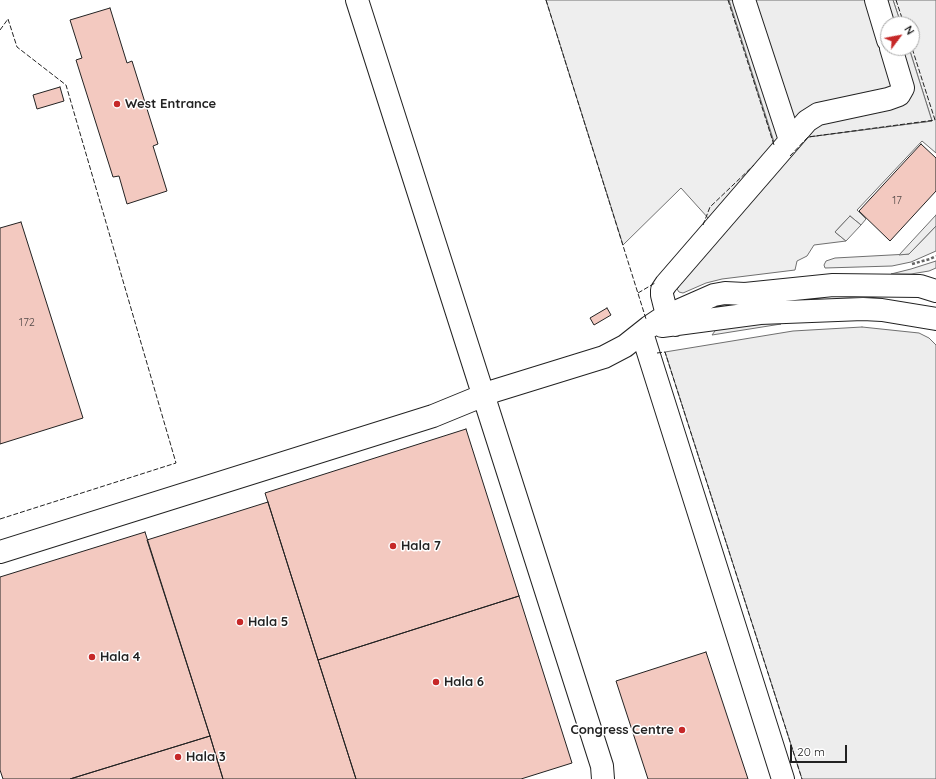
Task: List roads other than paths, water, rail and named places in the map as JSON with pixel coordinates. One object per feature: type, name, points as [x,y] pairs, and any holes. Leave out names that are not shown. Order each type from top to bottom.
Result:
[{"type":"street","points":[[357,0],[602,766],[603,779]]},
{"type":"street","points":[[744,0],[790,140]]},
{"type":"street","points":[[876,0],[881,16]]},
{"type":"street","points":[[673,320],[662,295],[662,290],[666,284],[807,121],[818,114],[888,99],[899,95],[902,88],[892,56]]},
{"type":"street","points":[[673,320],[700,300],[720,293],[745,294],[833,285],[931,285]]},
{"type":"street","points":[[0,552],[433,416],[484,395],[604,357],[625,346],[645,330],[673,320],[760,313],[863,309],[882,310],[936,318]]},
{"type":"street","points":[[645,330],[783,779]]},
{"type":"place","name":"West Entrance","points":[[117,104]]},
{"type":"place","name":"Hala 7","points":[[393,546]]},
{"type":"place","name":"Hala 5","points":[[240,622]]},
{"type":"place","name":"Hala 4","points":[[92,657]]},
{"type":"place","name":"Hala 6","points":[[436,682]]},
{"type":"place","name":"Congress Centre","points":[[682,730]]},
{"type":"place","name":"Hala 3","points":[[178,757]]}]
